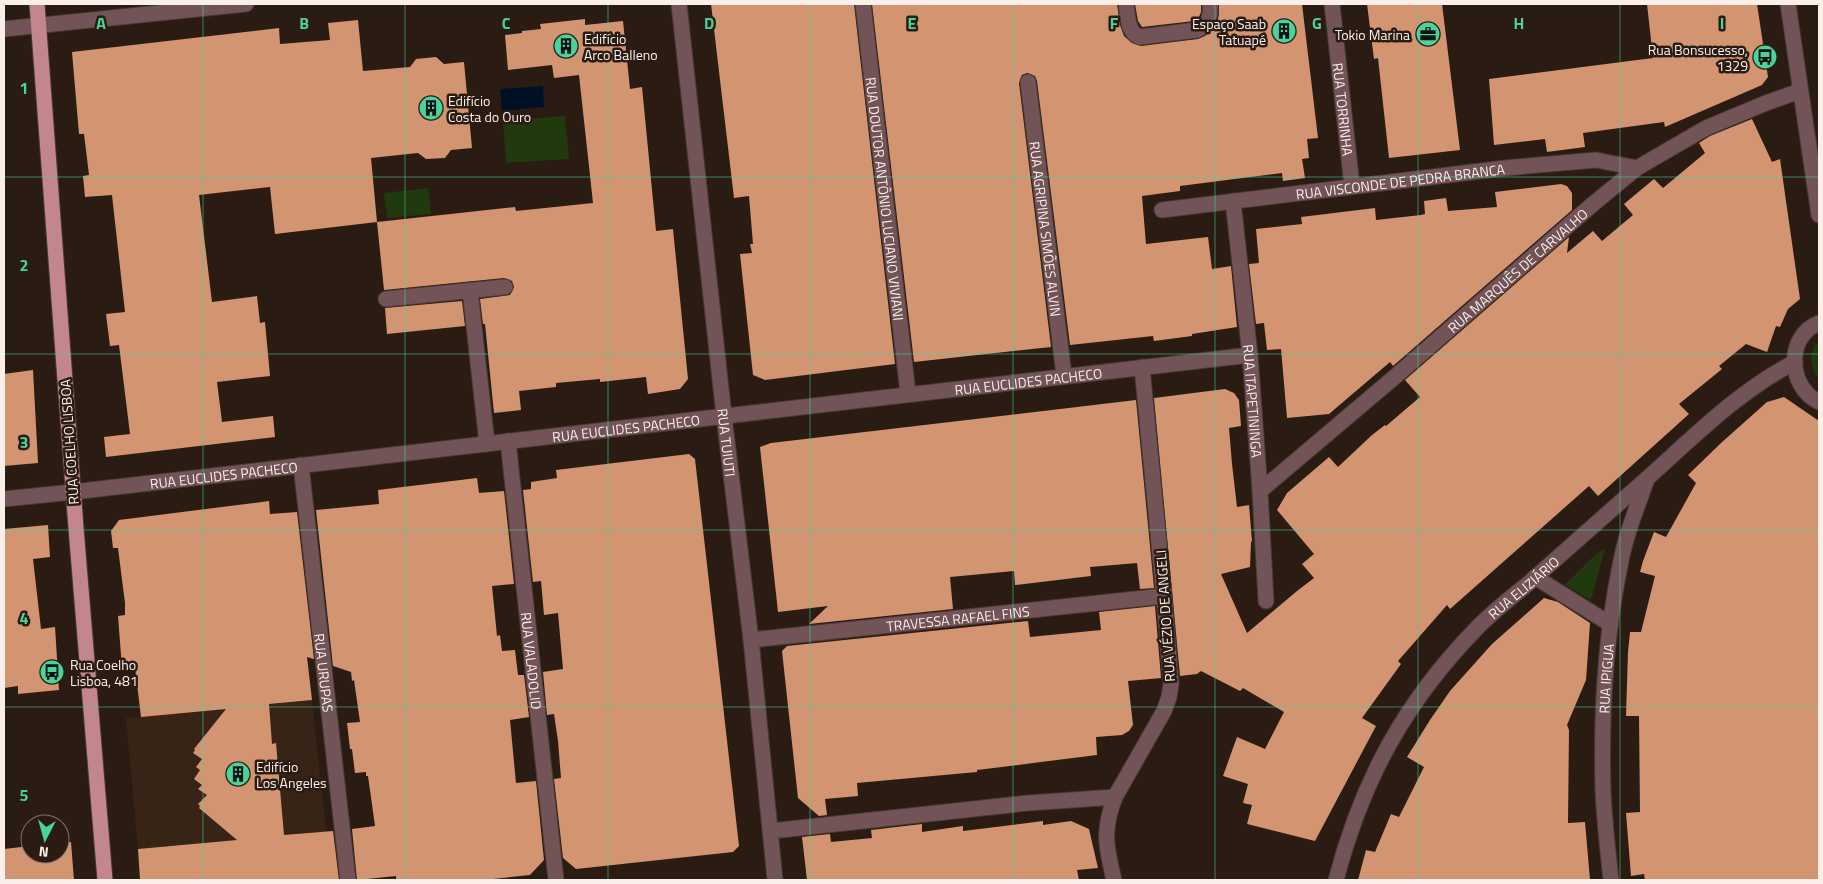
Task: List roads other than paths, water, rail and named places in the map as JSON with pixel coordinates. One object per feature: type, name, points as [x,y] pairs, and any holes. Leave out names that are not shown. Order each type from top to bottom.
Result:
[{"type":"main road","name":"RUA COELHO LISBOA","points":[[36,4],[105,880]]},
{"type":"street","points":[[4,30],[237,4]]},
{"type":"street","name":"RUA TUIUTI","points":[[679,4],[724,416],[751,640],[775,880]]},
{"type":"street","name":"RUA DOUTOR ANTÔNIO LUCIANO VIVIANI","points":[[863,4],[908,393]]},
{"type":"street","points":[[1126,4],[1131,31],[1134,35],[1140,37],[1197,30],[1204,27],[1210,17],[1210,4]]},
{"type":"street","name":"RUA TORRINHA","points":[[1332,4],[1352,186]]},
{"type":"street","points":[[1788,4],[1819,215]]},
{"type":"street","name":"RUA AGRIPINA SIMÕES ALVIN","points":[[1028,82],[1064,375]]},
{"type":"street","name":"RUA MARQUÊS DE CARVALHO","points":[[1260,491],[1397,376],[1593,204],[1637,168],[1706,128],[1800,91]]},
{"type":"street","name":"RUA VISCONDE DE PEDRA BRANCA","points":[[1162,210],[1505,168],[1596,160],[1637,168]]},
{"type":"street","name":"RUA ITAPETININGA","points":[[1233,201],[1250,355],[1266,601]]},
{"type":"street","points":[[386,299],[504,287]]},
{"type":"street","points":[[470,290],[487,444]]},
{"type":"street","points":[[1819,323],[1803,336],[1795,352],[1794,362],[1801,386],[1813,399],[1819,402]]},
{"type":"street","name":"RUA EUCLIDES PACHECO","points":[[4,499],[301,466],[908,393],[1250,355]]},
{"type":"street","name":"RUA ELIZIÁRIO","points":[[1336,880],[1344,848],[1364,793],[1387,747],[1412,705],[1442,666],[1477,628],[1728,406],[1767,378],[1794,362]]},
{"type":"street","name":"RUA VÉZIO DE ANGELI","points":[[1114,880],[1106,846],[1110,812],[1116,797],[1164,711],[1169,697],[1170,670],[1164,596],[1142,367]]},
{"type":"street","name":"RUA VALADOLID","points":[[508,441],[556,880]]},
{"type":"street","name":"RUA URUPAS","points":[[301,466],[348,880]]},
{"type":"street","name":"RUA IPIGUA","points":[[1611,880],[1603,789],[1604,692],[1610,624],[1620,564],[1646,480]]},
{"type":"street","points":[[1535,577],[1610,624]]},
{"type":"street","name":"TRAVESSA RAFAEL FINS","points":[[751,640],[1164,596]]},
{"type":"street","points":[[771,831],[1028,803],[1116,797]]},
{"type":"water","points":[[543,86],[544,107],[502,111],[500,89]]},
{"type":"place","name":"Espaço Saab Tatuapé","points":[[1284,31]]},
{"type":"place","name":"Tokio Marina","points":[[1428,34]]},
{"type":"place","name":"Edifício Arco Balleno","points":[[566,46]]},
{"type":"place","name":"Rua Bonsucesso, 1329","points":[[1765,57]]},
{"type":"place","name":"Edifício Costa do Ouro","points":[[431,108]]},
{"type":"place","name":"Rua Coelho Lisboa, 481","points":[[52,672]]},
{"type":"place","name":"Edifício Los Angeles","points":[[238,774]]}]
